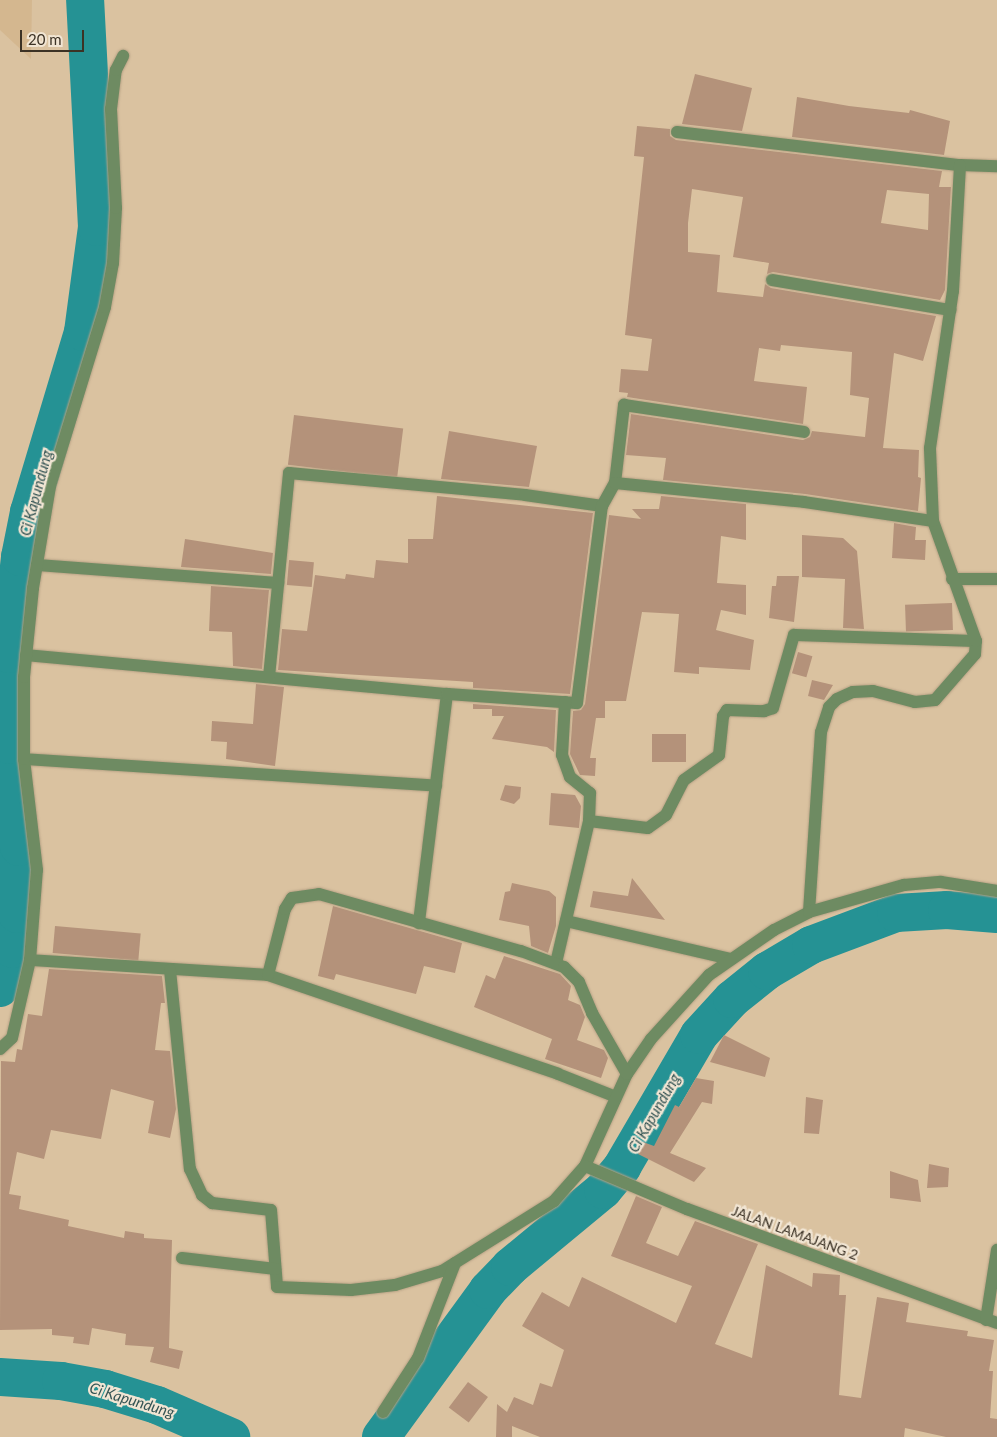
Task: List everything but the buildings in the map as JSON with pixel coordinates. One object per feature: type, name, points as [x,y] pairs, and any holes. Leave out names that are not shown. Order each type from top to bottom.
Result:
[{"type":"street","points":[[0,1049],[12,1038],[30,960],[38,870],[24,759],[26,655],[37,565],[50,486],[104,307],[113,263],[116,208],[111,109],[116,70],[123,56]]},
{"type":"street","points":[[677,132],[960,165],[997,166]]},
{"type":"street","points":[[809,912],[821,732],[829,707],[837,699],[854,692],[873,691],[915,702],[934,700],[972,660],[976,641],[952,579],[934,521],[930,448],[950,310],[960,165]]},
{"type":"street","points":[[772,280],[950,310]]},
{"type":"street","points":[[26,655],[446,694],[577,704],[602,506],[615,482],[624,405],[804,432]]},
{"type":"street","points":[[269,677],[289,473],[526,496],[602,506]]},
{"type":"street","points":[[615,482],[804,502],[934,521]]},
{"type":"street","points":[[37,565],[278,582]]},
{"type":"street","points":[[952,579],[997,578]]},
{"type":"street","points":[[589,821],[648,828],[660,822],[684,780],[719,755],[723,716],[727,710],[764,711],[773,708],[794,635],[976,641]]},
{"type":"street","points":[[419,923],[446,694]]},
{"type":"street","points":[[556,963],[589,821],[590,793],[570,777],[562,755],[565,702]]},
{"type":"street","points":[[24,759],[436,786]]},
{"type":"street","points":[[170,970],[190,1169],[202,1195],[212,1203],[271,1210],[275,1283],[280,1289],[351,1290],[428,1278],[554,1201],[590,1169],[616,1097],[650,1039],[685,998],[731,959],[809,912],[917,883],[941,882],[997,891]]},
{"type":"street","points":[[268,976],[286,909],[292,898],[319,894],[556,963],[579,982],[592,1013],[628,1074]]},
{"type":"street","points":[[566,921],[731,959]]},
{"type":"street","points":[[30,960],[268,976],[558,1074],[616,1097]]},
{"type":"street","name":"JALAN LAMAJANG 2","points":[[590,1169],[627,1186],[991,1321]]},
{"type":"street","points":[[991,1321],[997,1250]]},
{"type":"street","points":[[182,1258],[275,1269]]},
{"type":"street","points":[[383,1412],[418,1358],[438,1311],[454,1263]]},
{"type":"shaded area","points":[[0,0],[32,0],[31,59],[0,30]]},
{"type":"waterway","name":"Ci Kapundung","points":[[0,988],[12,949],[17,914],[19,847],[9,745],[9,654],[20,557],[29,512],[83,332],[97,227],[85,0]]},
{"type":"waterway","name":"Ci Kapundung","points":[[381,1437],[488,1290],[510,1267],[603,1190],[622,1167],[699,1035],[732,999],[767,971],[811,945],[896,913],[947,910],[997,914]]},
{"type":"waterway","name":"Ci Kapundung","points":[[0,1377],[61,1381],[105,1389],[157,1405],[231,1437]]}]
